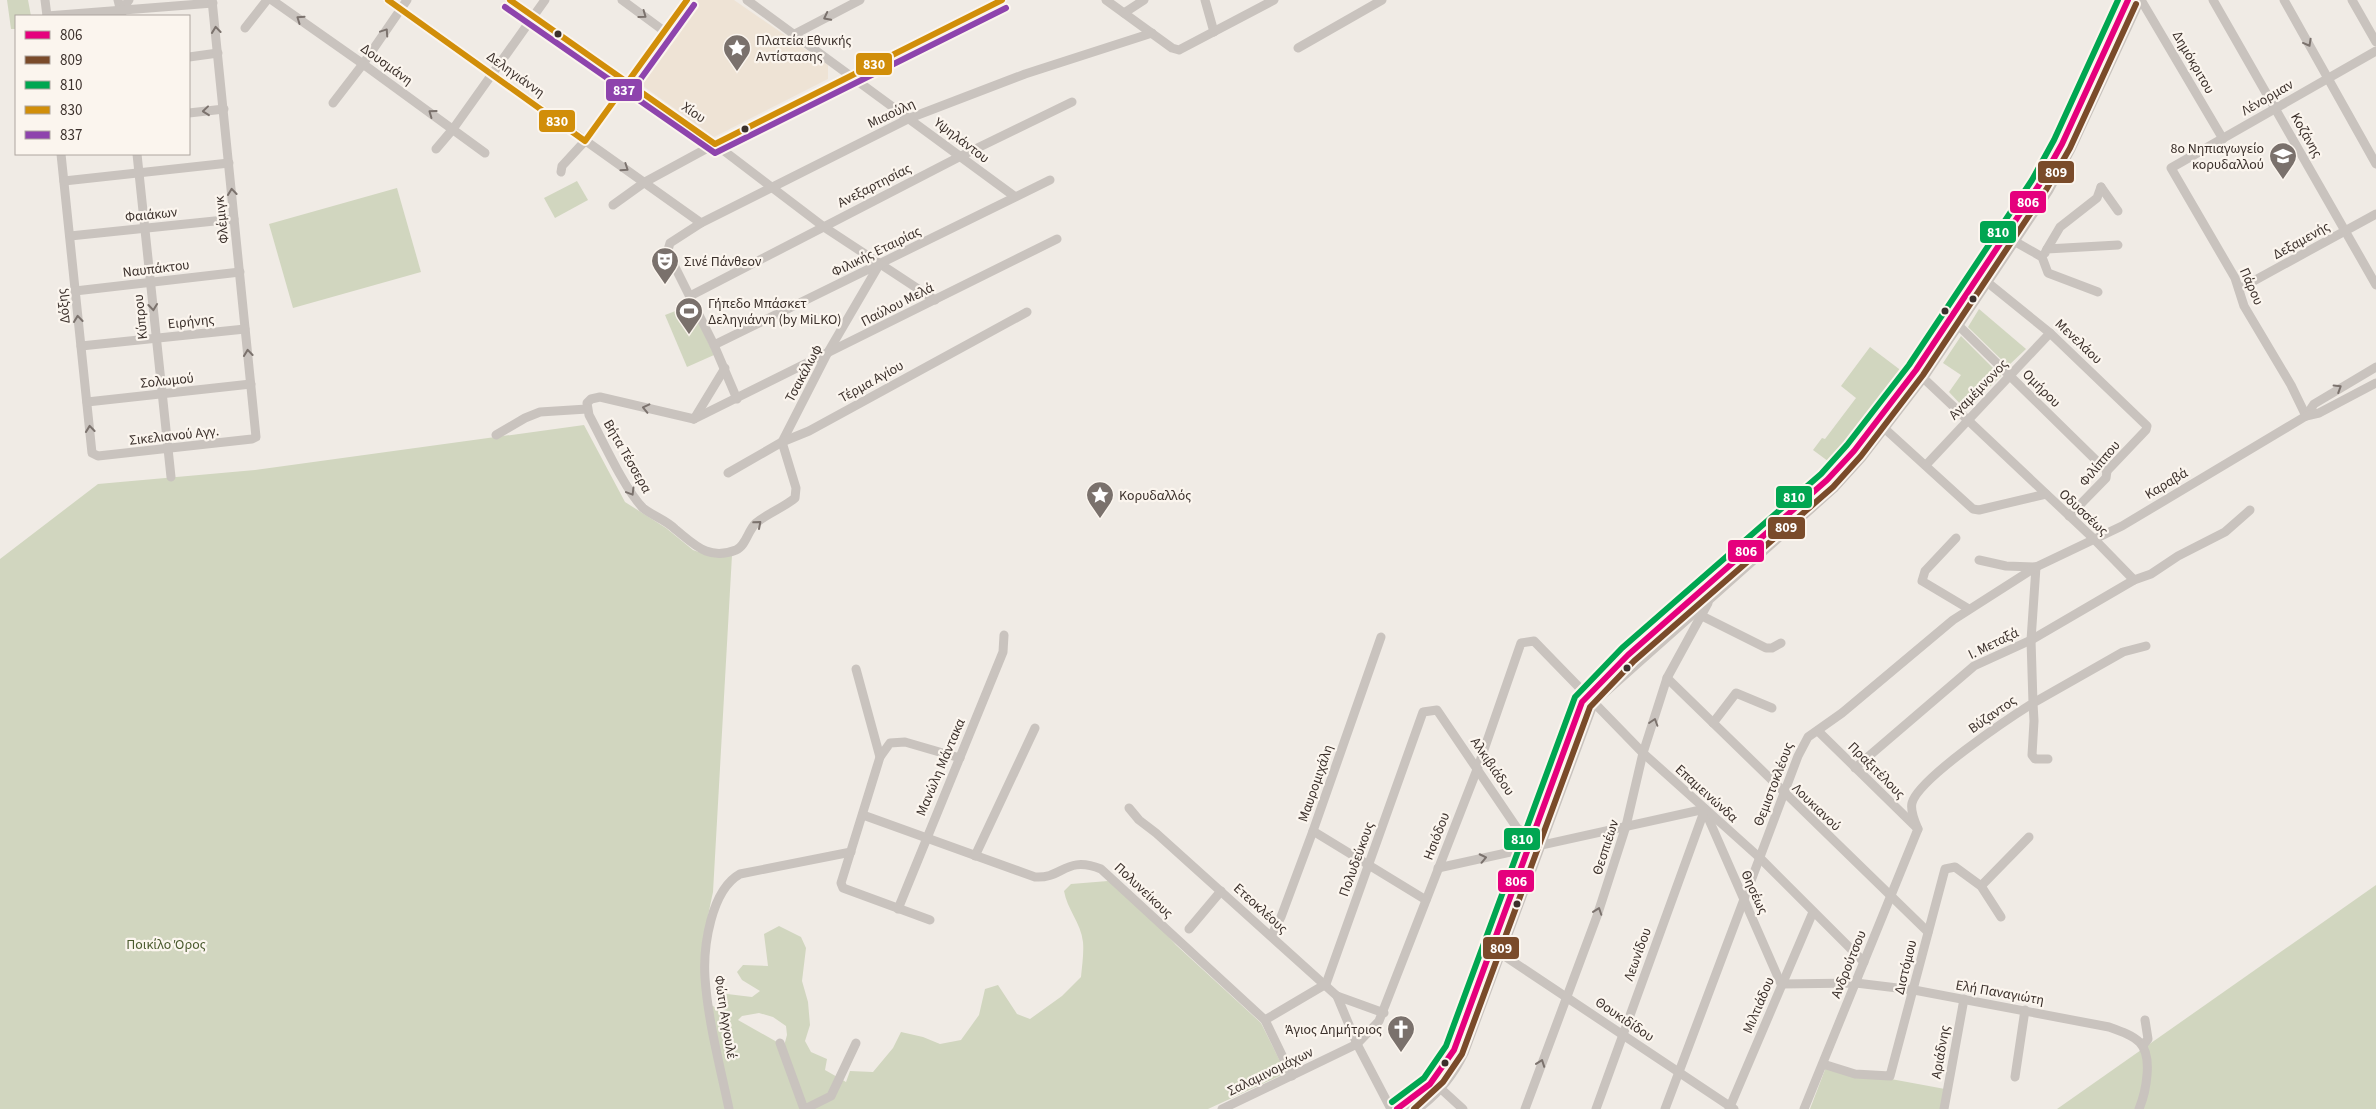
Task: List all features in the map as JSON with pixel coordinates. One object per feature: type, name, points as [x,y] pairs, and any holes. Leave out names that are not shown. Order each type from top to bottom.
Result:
[{"type":"street","points":[[45,0],[47,15]]},
{"type":"street","points":[[118,0],[122,13]]},
{"type":"street","points":[[122,13],[129,0]]},
{"type":"street","points":[[245,28],[267,0]]},
{"type":"street","name":"Δουσμάνη","points":[[272,0],[364,64],[485,153]]},
{"type":"street","name":"Δεληγιάννη","points":[[388,0],[701,223]]},
{"type":"street","points":[[333,103],[364,64],[407,0]]},
{"type":"street","name":"Χίου","points":[[510,0],[715,144],[824,227],[879,265],[935,300]]},
{"type":"street","points":[[436,149],[454,129],[545,0]]},
{"type":"street","points":[[622,0],[664,31]]},
{"type":"street","points":[[561,172],[562,166],[585,141],[687,0]]},
{"type":"street","name":"Υψηλάντου","points":[[747,0],[1014,196]]},
{"type":"street","points":[[793,35],[860,0]]},
{"type":"street","points":[[613,205],[645,182],[715,144],[852,77],[1002,0]]},
{"type":"street","points":[[1106,0],[1172,48],[1179,50],[1274,0]]},
{"type":"street","points":[[1124,13],[1144,0]]},
{"type":"street","points":[[1205,0],[1214,32]]},
{"type":"street","points":[[1298,48],[1382,0]]},
{"type":"street","points":[[1416,1109],[1450,1077],[1463,1053],[1540,846],[1590,699],[1712,595],[1841,479],[1884,428],[2039,185],[2062,144],[2128,0]]},
{"type":"street","points":[[1397,1109],[1421,1093],[1448,1062],[1577,712],[1827,480],[1919,374],[1958,324],[2048,190],[2070,149],[2140,0]]},
{"type":"street","name":"Δημόκριτου","points":[[2140,0],[2223,138]]},
{"type":"street","name":"Κοζάνης","points":[[2213,0],[2376,285]]},
{"type":"street","points":[[2284,0],[2376,164]]},
{"type":"street","points":[[2352,0],[2376,42]]},
{"type":"street","points":[[72,15],[122,13],[213,1]]},
{"type":"street","name":"Φλέμιγκ","points":[[213,1],[256,437]]},
{"type":"street","name":"Μιαούλη","points":[[690,296],[668,250],[670,243],[701,223],[910,118],[1025,74],[1152,33]]},
{"type":"street","name":"Λένορμαν","points":[[2171,168],[2376,51]]},
{"type":"street","points":[[190,57],[218,53]]},
{"type":"street","name":"Ανεξαρτησίας","points":[[690,296],[961,156],[1072,102]]},
{"type":"street","points":[[190,113],[224,110]]},
{"type":"street","name":"Δόξης","points":[[61,155],[94,454]]},
{"type":"street","name":"Κύπρου","points":[[137,155],[171,477]]},
{"type":"street","points":[[64,182],[229,163]]},
{"type":"street","name":"Πάρου","points":[[2171,168],[2226,263],[2239,289],[2244,306],[2291,385],[2306,416]]},
{"type":"street","name":"Φιλικής Εταιρίας","points":[[714,345],[879,265],[1014,196],[1050,180]]},
{"type":"street","points":[[2098,292],[2048,273],[2045,253],[2060,227],[2098,198],[2101,187],[2118,211]]},
{"type":"street","name":"Δεξαμενής","points":[[2239,289],[2376,214]]},
{"type":"street","name":"Φαιάκων","points":[[70,236],[234,219]]},
{"type":"street","name":"Παύλου Μελά","points":[[694,419],[1057,239]]},
{"type":"street","points":[[2014,241],[2045,253],[2118,245]]},
{"type":"street","name":"Τσακάλωφ","points":[[782,442],[827,354],[879,265]]},
{"type":"street","name":"Ναυπάκτου","points":[[75,292],[240,272]]},
{"type":"street","name":"Μενελάου","points":[[1987,282],[2050,333],[2147,426]]},
{"type":"street","points":[[690,296],[737,399]]},
{"type":"street","name":"Τέρμα Αγίου","points":[[728,473],[782,442],[809,431],[1027,312]]},
{"type":"street","name":"Ομήρου","points":[[1958,324],[2107,471]]},
{"type":"street","name":"Ειρήνης","points":[[81,346],[245,329]]},
{"type":"street","name":"Αγαμέμνονος","points":[[1926,464],[2050,333]]},
{"type":"street","name":"Καραβά","points":[[2306,416],[2314,404],[2376,367]]},
{"type":"street","points":[[694,419],[724,368]]},
{"type":"street","name":"Οδυσσέως","points":[[1919,374],[2095,540],[2134,580]]},
{"type":"street","name":"Καραβά","points":[[2036,567],[2122,526],[2306,416],[2319,413],[2376,383]]},
{"type":"street","name":"Σολωμού","points":[[87,402],[251,384]]},
{"type":"street","name":"Βήτα Τέσσερα","points":[[694,419],[600,397],[591,399],[587,403],[587,409],[636,500],[655,517],[675,528],[688,542],[711,552],[724,553],[739,549],[757,522],[795,498],[796,488],[782,442]]},
{"type":"street","points":[[496,435],[525,418],[540,412],[587,409]]},
{"type":"street","name":"Φιλίππου","points":[[2069,516],[2106,478],[2107,471],[2146,430],[2147,426]]},
{"type":"street","points":[[1884,428],[1926,464],[1973,509],[1978,510],[2046,494]]},
{"type":"street","name":"Σικελιανού Αγγ.","points":[[94,454],[98,456],[248,441],[256,437]]},
{"type":"street","points":[[2134,580],[2151,574],[2178,556],[2225,532],[2250,510]]},
{"type":"street","points":[[1956,538],[1926,571],[1922,581],[1969,609]]},
{"type":"street","points":[[1979,560],[2006,566],[2036,567]]},
{"type":"street","name":"Θεμιστοκλέους","points":[[1665,1109],[1802,746],[1808,737],[1818,731],[1936,632],[2036,567]]},
{"type":"street","name":"Βύζαντος","points":[[1918,829],[1911,808],[1915,796],[1944,767],[1994,728],[2032,703],[2031,640],[2036,567]]},
{"type":"street","name":"Ι. Μεταξά","points":[[1855,768],[1974,666],[2031,640],[2134,580]]},
{"type":"street","name":"Θεσπιέων","points":[[1525,1109],[1597,916],[1626,826],[1643,753],[1668,678],[1712,595]]},
{"type":"street","points":[[1700,615],[1766,648],[1772,648],[1781,643]]},
{"type":"street","name":"Μανώλη Μάντακα","points":[[898,909],[1003,652],[1004,635]]},
{"type":"street","name":"Μαυρομιχάλη","points":[[1271,936],[1281,917],[1381,637]]},
{"type":"street","name":"Επαμεινώνδα","points":[[1534,640],[1643,753],[1760,858],[1864,962]]},
{"type":"street","name":"Ησιόδου","points":[[1357,1044],[1384,1013],[1478,767],[1521,643],[1534,640]]},
{"type":"street","points":[[2048,759],[2035,759],[2032,755],[2034,721],[2032,703],[2123,652],[2146,646]]},
{"type":"street","points":[[856,669],[880,757]]},
{"type":"street","name":"Λουκιανού","points":[[1668,678],[1784,794],[1928,932]]},
{"type":"street","points":[[1713,723],[1736,693],[1772,708]]},
{"type":"street","name":"Πολυδεύκους","points":[[1326,984],[1423,712],[1437,710],[1452,728]]},
{"type":"street","points":[[975,856],[1035,728]]},
{"type":"street","name":"Αλκιβιάδου","points":[[1452,728],[1517,828],[1523,832],[1535,828]]},
{"type":"street","name":"Πραξιτέλους","points":[[1818,731],[1918,829]]},
{"type":"street","points":[[930,920],[841,886],[880,757],[890,743],[895,742],[960,758]]},
{"type":"street","name":"Ετεοκλέους","points":[[1129,808],[1139,820],[1326,984],[1337,996],[1384,1013]]},
{"type":"street","points":[[1438,868],[1704,809]]},
{"type":"street","name":"Θησέως","points":[[1704,809],[1781,984]]},
{"type":"street","name":"Λεωνίδου","points":[[1596,1109],[1704,809]]},
{"type":"street","name":"Πολυνείκους","points":[[863,815],[1035,877],[1042,878],[1078,864],[1101,869],[1265,1020],[1292,1076]]},
{"type":"street","name":"Ανδρούτσου","points":[[1804,1109],[1918,829]]},
{"type":"street","points":[[1313,830],[1426,900]]},
{"type":"street","points":[[2001,917],[1982,886],[2029,837]]},
{"type":"street","name":"Φώτη Αγγουλέ","points":[[728,1109],[705,978],[709,932],[720,894],[731,878],[740,874],[851,852]]},
{"type":"street","name":"Διστόμου","points":[[1823,1064],[1855,1074],[1890,1076],[1914,990],[1943,871],[1949,867],[1956,868],[1982,886]]},
{"type":"street","points":[[1189,929],[1221,891]]},
{"type":"street","name":"Μιλτιάδου","points":[[1731,1108],[1781,984],[1813,912]]},
{"type":"street","name":"Θουκιδίδου","points":[[1500,953],[1731,1108]]},
{"type":"street","name":"Ελή Παναγιώτη","points":[[1781,984],[1856,983],[1914,990],[2108,1027],[2132,1036],[2143,1045]]},
{"type":"street","points":[[1265,1020],[1326,984]]},
{"type":"street","points":[[1337,996],[1357,1044],[1392,1109]]},
{"type":"street","name":"Αριάδνης","points":[[1944,1109],[1964,999]]},
{"type":"street","points":[[2015,1077],[2024,1010]]},
{"type":"street","points":[[2139,1109],[2145,1096],[2148,1062],[2143,1045],[2148,1039],[2145,1020]]},
{"type":"street","points":[[780,1043],[805,1109],[831,1096],[856,1043]]},
{"type":"street","name":"Σαλαμινομάχων","points":[[1222,1109],[1357,1044]]},
{"type":"street","points":[[1440,1088],[1463,1109]]},
{"type":"green space","points":[[7,0],[28,0],[31,15],[15,15],[15,29],[11,29]]},
{"type":"green space","points":[[577,181],[588,200],[555,218],[544,198]]},
{"type":"green space","points":[[397,188],[421,272],[293,308],[269,224]]},
{"type":"green space","name":"Γήπεδο Μπάσκετ Δεληγιάννη (by MiLKO)","points":[[691,305],[714,355],[687,367],[665,315]]},
{"type":"green space","points":[[1979,309],[2026,349],[2008,366],[1968,327]]},
{"type":"green space","points":[[1961,336],[2001,376],[1966,410],[1949,392],[1961,375],[1943,363]]},
{"type":"green space","points":[[1870,347],[1907,375],[1836,467],[1813,450],[1822,438],[1825,439],[1856,398],[1841,386]]},
{"type":"green space","name":"Ποικίλο Όρος","points":[[584,425],[625,502],[666,528],[693,550],[710,556],[732,555],[713,892],[702,960],[704,1001],[720,1010],[719,993],[752,997],[760,991],[742,980],[737,972],[743,965],[768,966],[764,934],[779,926],[801,937],[806,948],[802,981],[808,1002],[810,1025],[805,1041],[811,1052],[827,1059],[825,1070],[846,1082],[850,1071],[873,1072],[893,1048],[901,1032],[923,1037],[940,1044],[961,1040],[979,1015],[985,989],[998,985],[1017,1014],[1030,1019],[1062,996],[1081,977],[1083,951],[1082,935],[1064,891],[1071,884],[1108,881],[1131,895],[1176,945],[1261,1023],[1286,1073],[1208,1109],[0,1109],[0,559],[98,484],[255,470]],"holes":[[[759,1013],[773,1017],[786,1026],[787,1035],[784,1046],[738,1020],[742,1016]]]},
{"type":"green space","points":[[2376,885],[2376,1109],[2057,1109]]},
{"type":"green space","points":[[1826,1067],[1945,1089],[1942,1109],[1810,1109]]},
{"type":"shaded area","name":"Πλατεία Εθνικής Αντίστασης","points":[[698,0],[734,0],[828,65],[828,79],[714,137],[639,83]]},
{"type":"transit line","name":"830","points":[[388,0],[585,141],[687,0]]},
{"type":"transit line","name":"830","points":[[510,0],[715,144],[1002,0]]},
{"type":"transit line","name":"810","points":[[1392,1102],[1424,1078],[1446,1046],[1575,697],[1622,648],[1821,474],[1847,445],[1909,365],[2032,180],[2054,140],[2118,0]]},
{"type":"transit line","name":"806","points":[[1397,1109],[1430,1084],[1454,1050],[1582,702],[1628,655],[1827,480],[1854,451],[1916,370],[2039,185],[2062,144],[2128,0]]},
{"type":"transit line","name":"809","points":[[1414,1109],[1443,1082],[1462,1054],[1590,707],[1634,661],[1833,487],[1861,456],[1923,375],[2046,190],[2070,148],[2136,4]]},
{"type":"transit line","name":"837","points":[[634,88],[694,5]]},
{"type":"transit line","name":"837","points":[[505,7],[715,153],[1006,8]]},
{"type":"place","name":"Πλατεία Εθνικής Αντίστασης","points":[[737,72]]},
{"type":"place","name":"8ο Νηπιαγωγείο κορυδαλλού","points":[[2283,180]]},
{"type":"place","name":"Σινέ Πάνθεον","points":[[665,285]]},
{"type":"place","name":"Γήπεδο Μπάσκετ Δεληγιάννη (by MiLKO)","points":[[689,335]]},
{"type":"place","name":"Κορυδαλλός","points":[[1100,519]]},
{"type":"place","name":"Άγιος Δημήτριος","points":[[1401,1053]]}]
